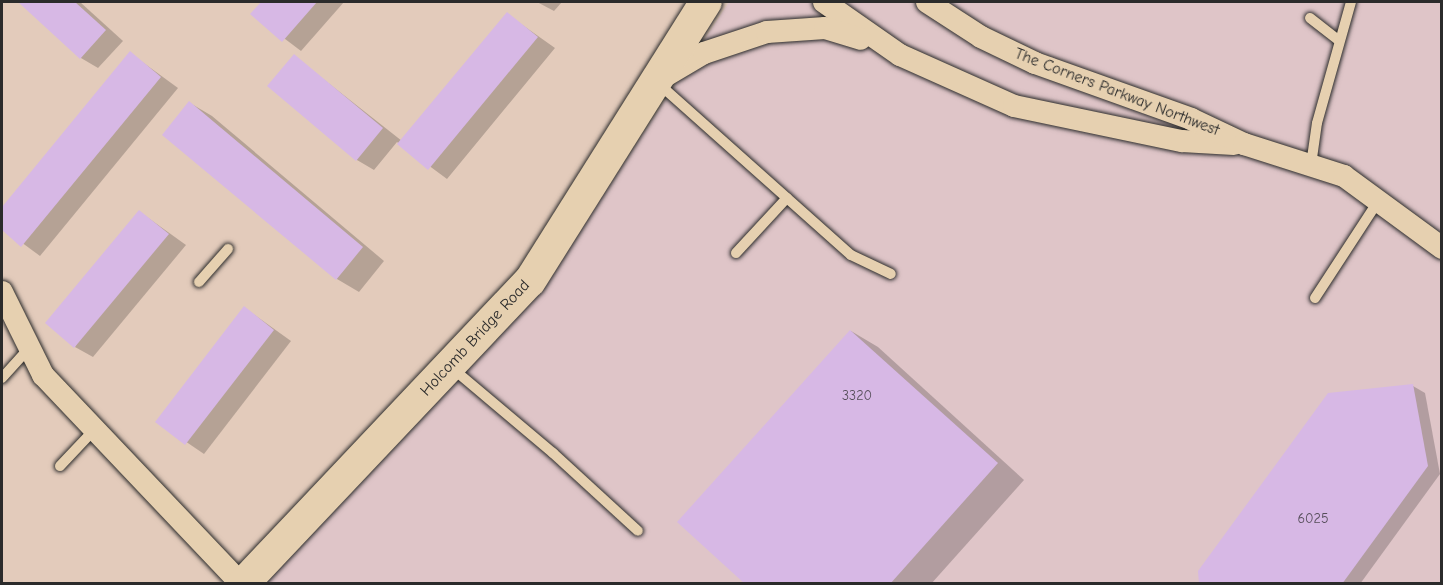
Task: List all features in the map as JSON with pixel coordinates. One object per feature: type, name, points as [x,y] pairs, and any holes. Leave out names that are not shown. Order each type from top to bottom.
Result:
[{"type":"main road","name":"Holcomb Bridge Road","points":[[242,584],[530,281],[706,2]]},
{"type":"street","name":"The Corners Parkway Northwest","points":[[824,2],[900,55]]},
{"type":"street","name":"The Corners Parkway Northwest","points":[[928,2],[981,37],[1035,63],[1191,119],[1244,144],[1344,176],[1442,248]]},
{"type":"street","name":"The Corners Parkway Northwest","points":[[656,81],[704,53],[767,32],[793,28],[825,28],[900,55],[1014,106],[1182,141],[1244,144]]},
{"type":"street","name":"Holcomb Bridge Road","points":[[2,292],[43,375],[242,584]]},
{"type":"lane","points":[[1311,165],[1338,40],[1351,2]]},
{"type":"lane","points":[[1310,18],[1338,40]]},
{"type":"lane","points":[[656,81],[851,255],[891,274]]},
{"type":"lane","points":[[736,253],[787,198]]},
{"type":"lane","points":[[1315,298],[1379,200]]},
{"type":"lane","points":[[199,282],[228,249]]},
{"type":"lane","points":[[2,378],[30,347]]},
{"type":"lane","points":[[450,366],[638,531]]},
{"type":"lane","points":[[60,466],[94,430]]},
{"type":"shaded area","points":[[729,2],[1441,2],[1441,583],[221,584],[545,284]]},
{"type":"building","points":[[18,2],[75,2],[106,30],[80,59]]},
{"type":"building","points":[[261,2],[317,2],[282,42],[250,14]]},
{"type":"building","points":[[507,12],[538,37],[428,170],[397,144]]},
{"type":"building","points":[[130,51],[161,77],[21,247],[2,230],[2,207]]},
{"type":"building","points":[[294,54],[383,128],[356,161],[267,86]]},
{"type":"building","points":[[189,101],[363,247],[336,280],[162,135]]},
{"type":"building","points":[[139,210],[169,234],[74,348],[45,323]]},
{"type":"building","points":[[244,306],[274,330],[185,445],[155,422]]},
{"type":"building","points":[[850,330],[998,463],[890,584],[745,584],[677,522]]},
{"type":"building","points":[[1413,384],[1428,466],[1342,584],[1199,584],[1198,571],[1328,393]]}]
